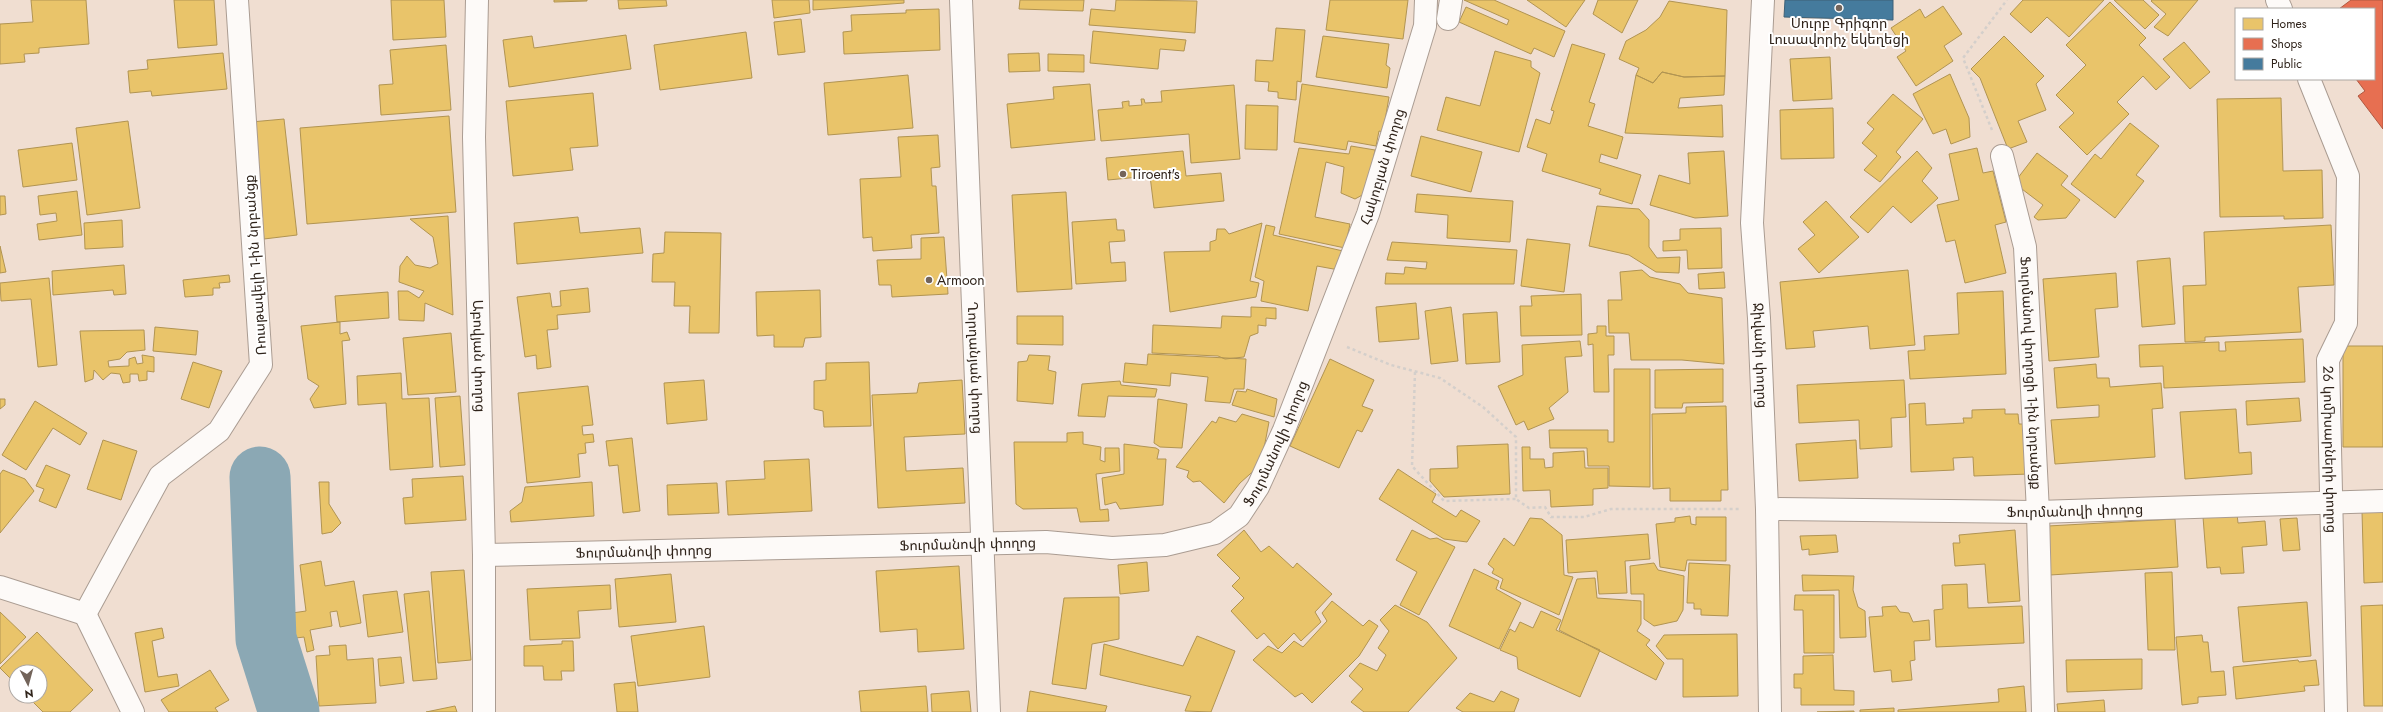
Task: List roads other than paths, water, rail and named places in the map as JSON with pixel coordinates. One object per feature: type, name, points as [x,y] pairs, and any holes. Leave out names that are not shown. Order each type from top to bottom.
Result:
[{"type":"street","name":"Ռուսթավելի 1-ին նրբանցք","points":[[85,614],[160,476],[219,431],[262,365],[237,0]]},
{"type":"street","name":"Աբովյան փողոց","points":[[477,0],[474,137],[484,555],[484,712]]},
{"type":"street","name":"Ղորղանյան փողոց","points":[[961,0],[981,543],[989,712]]},
{"type":"street","name":"Հակոբյան փողոց","points":[[1323,329],[1368,214],[1425,26],[1426,0]]},
{"type":"street","name":"Ջիվանի փողոց","points":[[1763,0],[1752,222],[1767,509],[1770,712]]},
{"type":"street","name":"26 կոմիսարների փողոց","points":[[2309,80],[2348,176],[2346,323],[2328,360],[2330,505],[2336,712]]},
{"type":"street","name":"Ֆուրմանով փողոցի 1-ին նրբանցք","points":[[2002,156],[2025,247],[2038,512],[2043,712]]},
{"type":"street","name":"Ֆուրմանովի փողոց","points":[[484,555],[1046,542],[1112,548],[1165,545],[1215,533],[1239,516],[1258,487],[1284,430],[1323,329]]},
{"type":"street","name":"Ֆուրմանովի փողոց","points":[[1767,509],[2038,512],[2330,505],[2383,501]]},
{"type":"street","points":[[0,587],[85,614],[133,712]]},
{"type":"waterway","points":[[260,477],[266,639],[289,712]]},
{"type":"place","name":"Սուրբ Գրիգոր Լուսավորիչ եկեղեցի","points":[[1839,8]]},
{"type":"place","name":"Tiroent's","points":[[1123,174]]},
{"type":"place","name":"Armoon","points":[[929,280]]}]
